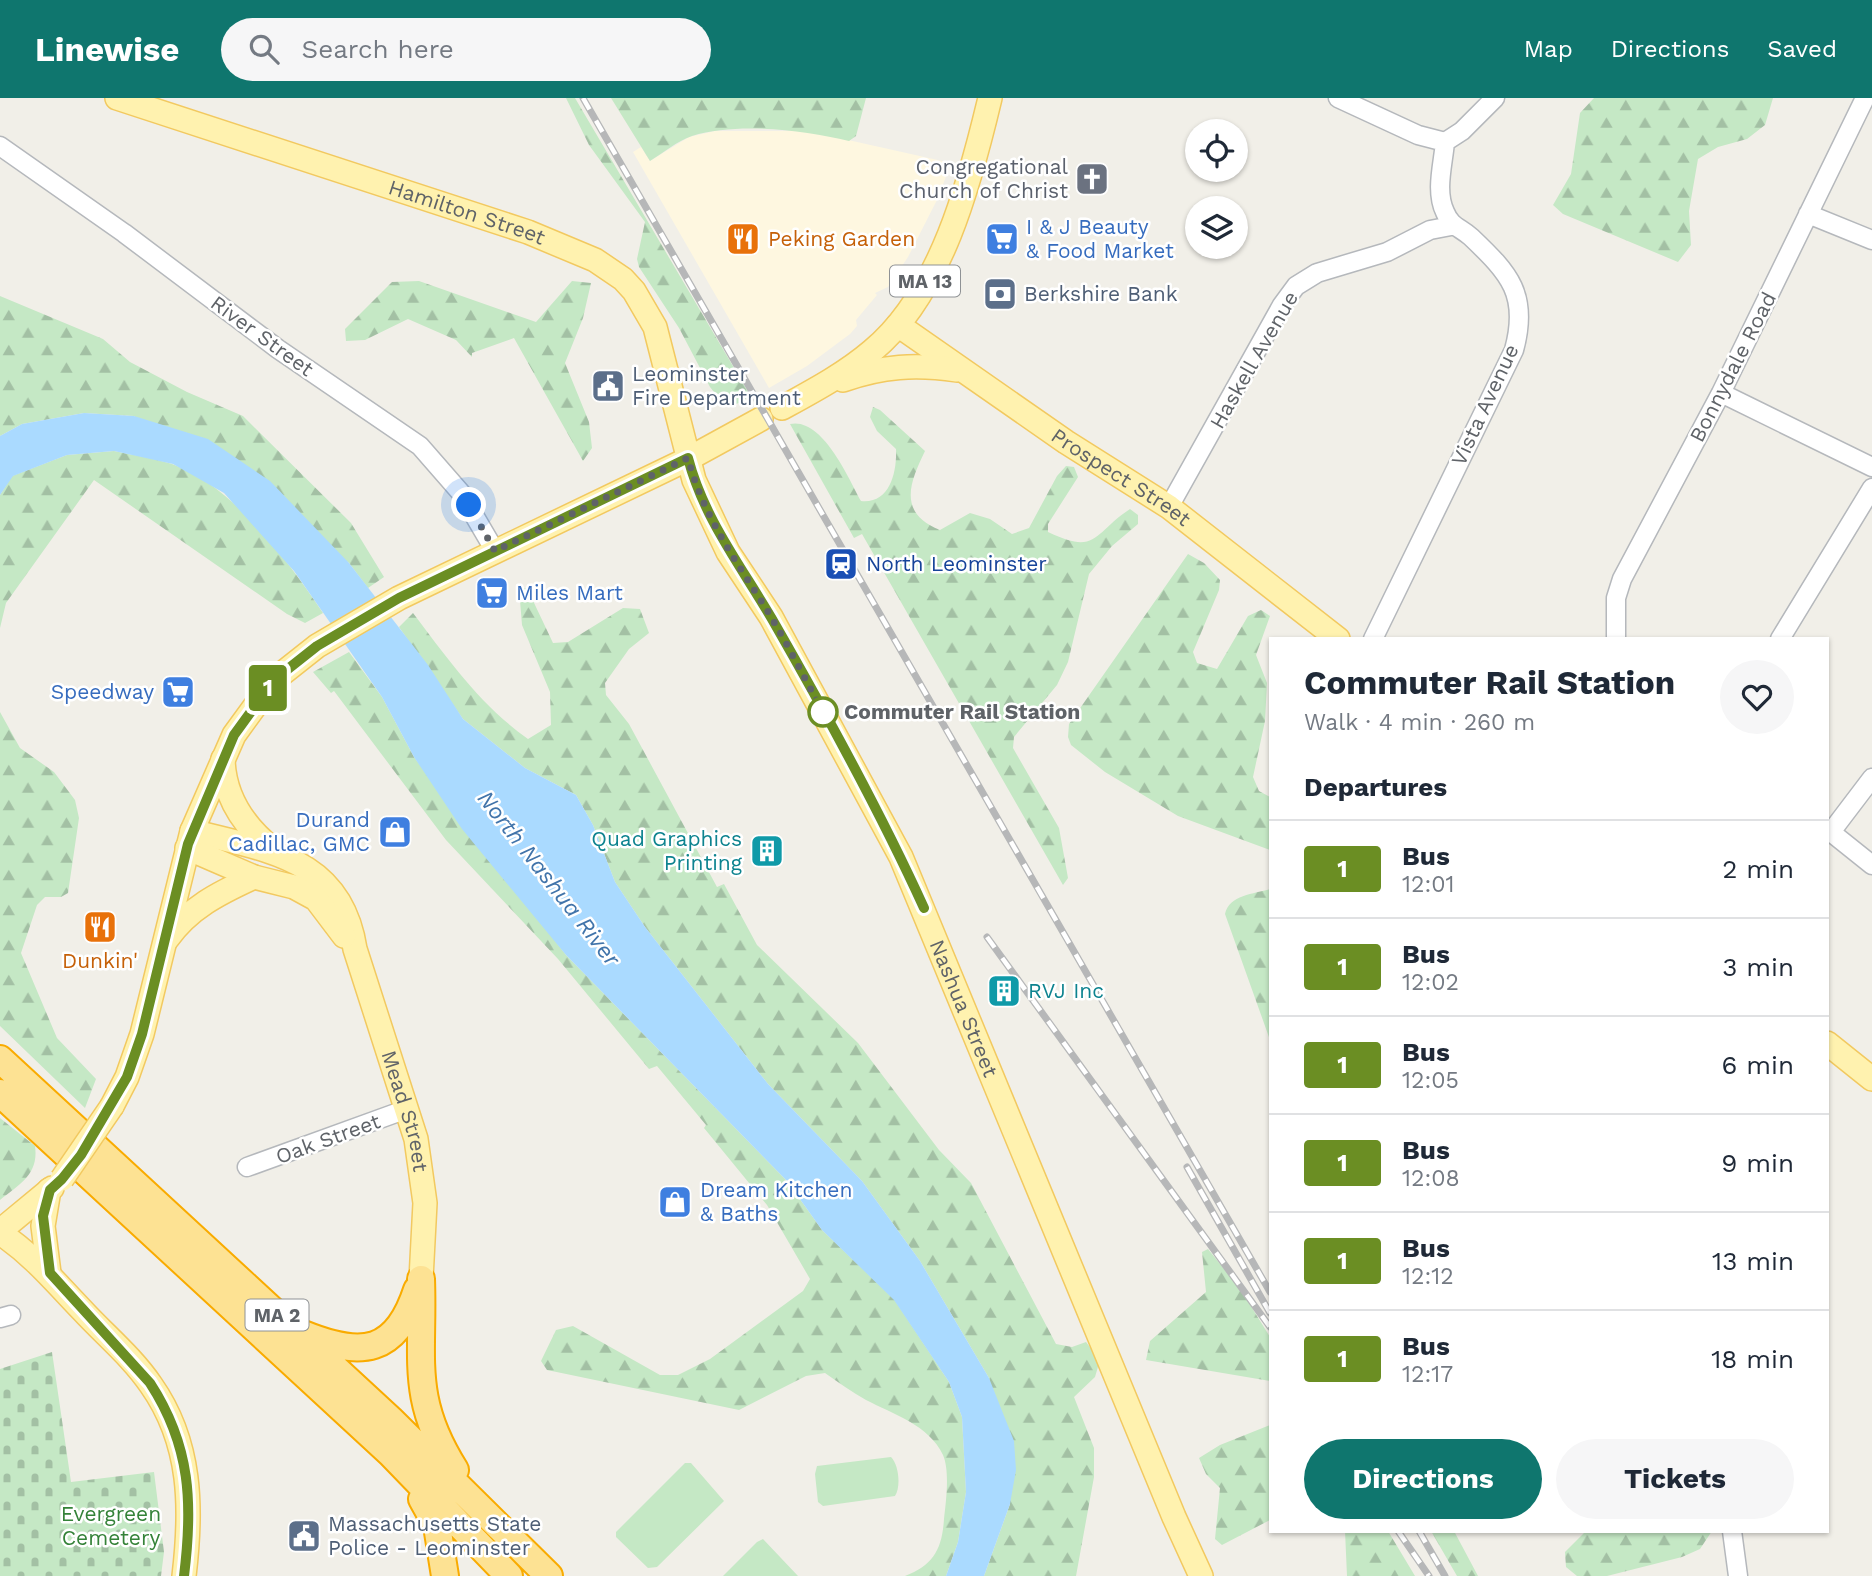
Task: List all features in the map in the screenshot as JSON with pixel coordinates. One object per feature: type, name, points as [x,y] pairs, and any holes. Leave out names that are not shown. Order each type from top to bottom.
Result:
[{"type":"highway","name":"MA 2","points":[[0,1059],[293,1330],[549,1576]]},
{"type":"highway","name":"MA 2","points":[[0,1093],[391,1454],[509,1576]]},
{"type":"highway","points":[[293,1330],[346,1347],[360,1348],[380,1344],[394,1335],[403,1323],[421,1279]]},
{"type":"highway","points":[[421,1279],[424,1404],[438,1443],[479,1507]]},
{"type":"highway","points":[[391,1454],[438,1525],[444,1576]]},
{"type":"main road","name":"MA 13","points":[[782,408],[817,389],[874,350],[898,325],[918,296],[956,219],[974,166],[990,98]]},
{"type":"main road","name":"Hamilton Street","points":[[122,99],[528,232],[581,253],[610,269],[634,291],[650,315],[662,347],[688,458]]},
{"type":"main road","name":"Prospect Street","points":[[898,325],[1170,507],[1335,637]]},
{"type":"main road","points":[[817,389],[887,367],[921,365],[963,371]]},
{"type":"main road","points":[[186,1573],[190,1524],[189,1487],[179,1442],[163,1404],[122,1350],[81,1310],[50,1273],[0,1232],[56,1185],[112,1106],[127,1077],[142,1034],[189,839],[234,735],[274,680],[317,646],[399,598],[688,458],[761,419]]},
{"type":"main road","name":"Nashua Street","points":[[688,458],[694,480],[728,552],[771,617],[901,857],[1174,1517],[1201,1576]]},
{"type":"main road","points":[[223,759],[233,805],[261,840],[277,853]]},
{"type":"main road","name":"Mead Street","points":[[189,839],[277,853],[309,870],[334,891],[351,926],[355,949],[407,1109],[424,1181],[425,1236],[421,1279]]},
{"type":"main road","name":"Mead Street","points":[[189,839],[254,877],[293,887],[316,900],[355,949]]},
{"type":"main road","points":[[163,945],[181,921],[205,901],[254,877]]},
{"type":"main road","points":[[1829,1045],[1872,1079]]},
{"type":"main road","points":[[50,1273],[43,1230],[56,1185]]},
{"type":"street","points":[[1338,98],[1418,135],[1445,142],[1462,131],[1495,98]]},
{"type":"street","name":"Bonnydale Road","points":[[1616,637],[1616,598],[1622,579],[1721,393],[1865,98]]},
{"type":"street","points":[[1445,142],[1440,191],[1443,209],[1451,226]]},
{"type":"street","name":"River Street","points":[[0,146],[124,233],[278,349],[421,446],[461,493],[495,551]]},
{"type":"street","points":[[1808,214],[1872,240]]},
{"type":"street","name":"Haskell Avenue","points":[[1170,507],[1282,305],[1296,286],[1326,269],[1387,252],[1430,230],[1451,226]]},
{"type":"street","name":"Vista Avenue","points":[[1374,637],[1514,350],[1520,327],[1521,311],[1511,284],[1471,237],[1451,226]]},
{"type":"street","points":[[1721,393],[1872,467]]},
{"type":"street","points":[[1781,637],[1872,488]]},
{"type":"street","points":[[1872,778],[1829,830],[1872,865]]},
{"type":"street","name":"Oak Street","points":[[247,1167],[407,1109]]},
{"type":"street","points":[[1731,1533],[1738,1576]]},
{"type":"shaded area","points":[[715,131],[808,131],[951,163],[938,198],[908,257],[888,287],[875,293],[877,295],[856,320],[857,326],[807,366],[769,388],[633,152],[641,147],[650,161],[689,137]]},
{"type":"green space","points":[[566,98],[575,98],[750,395],[741,402],[725,406],[710,387],[679,328],[639,267],[637,259],[645,222],[589,145]]},
{"type":"green space","points":[[611,98],[866,98],[856,136],[849,141],[791,131],[729,129],[686,138],[650,161]]},
{"type":"green space","points":[[1594,98],[1773,98],[1765,125],[1747,139],[1718,147],[1698,159],[1689,211],[1691,245],[1678,262],[1563,214],[1553,205],[1571,174],[1580,113]]},
{"type":"green space","points":[[419,281],[536,322],[572,281],[591,283],[583,318],[565,363],[589,422],[592,448],[583,461],[514,338],[472,353],[472,357],[456,340],[408,319],[365,340],[346,341],[345,329],[392,282]]},
{"type":"green space","points":[[0,296],[103,339],[130,362],[187,392],[243,416],[351,523],[384,577],[368,588],[349,563],[134,416],[84,413],[22,424],[0,436]]},
{"type":"green space","points":[[873,407],[880,410],[925,451],[915,475],[911,497],[918,515],[940,530],[970,513],[990,519],[1012,534],[1029,528],[1057,476],[1066,466],[1074,467],[1078,477],[1048,524],[1048,532],[1064,539],[1086,542],[1130,509],[1138,515],[1138,524],[1112,546],[1089,574],[1068,662],[1057,685],[1014,737],[1013,748],[1059,828],[1068,878],[1063,885],[862,534],[854,538],[790,424],[802,424],[823,439],[841,464],[861,501],[871,501],[885,492],[890,485],[896,458],[896,449],[877,431],[870,417]]},
{"type":"green space","points":[[114,451],[172,464],[217,489],[238,507],[276,548],[323,613],[305,623],[287,614],[94,480],[6,603],[0,628],[0,495],[12,476],[67,455]]},
{"type":"green space","points":[[1188,554],[1204,563],[1220,580],[1219,590],[1193,652],[1197,663],[1217,669],[1248,616],[1261,610],[1270,616],[1256,655],[1267,683],[1265,721],[1253,777],[1259,791],[1269,796],[1269,850],[1178,816],[1105,772],[1071,745],[1068,737],[1069,724]]},
{"type":"green space","points":[[519,588],[527,588],[553,643],[568,642],[623,608],[640,609],[649,633],[629,649],[605,683],[606,695],[629,724],[717,887],[724,884],[757,945],[858,1043],[939,1150],[971,1183],[1056,1344],[1072,1347],[1086,1342],[1100,1360],[1095,1377],[1074,1397],[1094,1448],[1094,1477],[1076,1576],[984,1576],[1010,1504],[989,1378],[920,1261],[862,1181],[768,1084],[645,927],[615,882],[593,825],[576,795],[525,768],[463,719],[399,627],[413,613],[480,696],[528,739],[551,725],[550,692],[522,625]]},
{"type":"green space","points":[[349,652],[382,697],[414,757],[566,955],[787,1181],[822,1230],[894,1299],[949,1382],[962,1417],[966,1492],[958,1542],[946,1576],[905,1576],[929,1561],[941,1539],[947,1487],[943,1455],[920,1428],[866,1400],[825,1373],[806,1376],[739,1410],[547,1370],[541,1361],[556,1330],[573,1326],[660,1375],[678,1375],[710,1359],[803,1291],[810,1279],[767,1205],[704,1128],[706,1125],[657,1066],[649,1069],[558,959],[446,840],[334,691],[331,693],[313,672]]},
{"type":"green space","points":[[0,712],[20,748],[54,772],[75,800],[79,818],[68,893],[61,897],[45,897],[37,905],[21,953],[57,1038],[96,1079],[85,1108],[0,1026]]},
{"type":"green space","points":[[1269,889],[1269,1037],[1225,914],[1231,903]]},
{"type":"green space","points":[[0,1118],[35,1146],[35,1156],[31,1171],[0,1200]]},
{"type":"green space","points":[[1208,1249],[1241,1290],[1269,1335],[1269,1381],[1146,1360],[1150,1341],[1206,1292],[1202,1252]]},
{"type":"green space","name":"Evergreen Cemetery","points":[[52,1352],[71,1482],[154,1472],[164,1552],[161,1576],[0,1576],[0,1369]]},
{"type":"green space","points":[[1269,1425],[1269,1521],[1222,1545],[1215,1539],[1220,1488],[1206,1474],[1199,1458],[1220,1445]]},
{"type":"green space","points":[[891,1457],[898,1476],[895,1496],[823,1506],[818,1502],[815,1474],[817,1466]]},
{"type":"green space","points":[[685,1463],[691,1463],[724,1501],[657,1567],[648,1568],[616,1537],[616,1532]]},
{"type":"green space","points":[[1345,1533],[1389,1533],[1415,1576],[1347,1576]]},
{"type":"green space","points":[[1432,1533],[1455,1533],[1478,1576],[1457,1576]]},
{"type":"green space","points":[[1584,1533],[1711,1533],[1700,1549],[1682,1557],[1607,1576],[1577,1576],[1566,1567],[1565,1552]]},
{"type":"green space","points":[[763,1539],[798,1576],[723,1576],[757,1542]]},
{"type":"water","name":"North Nashua River","points":[[84,413],[134,416],[208,439],[270,481],[349,563],[428,665],[463,719],[525,768],[576,795],[593,825],[615,882],[645,927],[768,1084],[862,1181],[920,1261],[989,1378],[1014,1441],[1016,1470],[1010,1504],[984,1576],[946,1576],[958,1542],[966,1492],[962,1417],[949,1382],[894,1300],[822,1230],[787,1181],[566,955],[462,829],[414,757],[382,697],[294,571],[224,493],[173,464],[114,451],[67,455],[13,476],[0,495],[0,436],[22,424]]},
{"type":"railway","points":[[583,98],[1269,1290]]},
{"type":"railway","points":[[987,937],[1269,1326]]},
{"type":"railway","points":[[1187,1167],[1269,1311]]},
{"type":"railway","points":[[1399,1533],[1429,1576]]},
{"type":"railway","points":[[1420,1533],[1445,1576]]},
{"type":"bus line","name":"1","points":[[184,1576],[190,1505],[189,1487],[179,1442],[163,1404],[150,1383],[50,1273],[43,1216],[50,1190],[81,1155],[127,1077],[142,1034],[176,887],[192,831],[234,735],[274,680],[300,657],[399,598],[688,458],[694,480],[728,552],[771,617],[877,809],[924,908]]},
{"type":"place","name":"Congregational Church of Christ","points":[[1092,179]]},
{"type":"place","name":"Peking Garden","points":[[743,239]]},
{"type":"place","name":"I & J Beauty & Food Market","points":[[1002,239]]},
{"type":"place","name":"Berkshire Bank","points":[[1000,294]]},
{"type":"place","name":"Leominster Fire Department","points":[[608,386]]},
{"type":"place","name":"North Leominster","points":[[841,564]]},
{"type":"place","name":"Miles Mart","points":[[492,593]]},
{"type":"place","name":"Speedway","points":[[178,692]]},
{"type":"place","name":"Commuter Rail Station","points":[[823,712]]},
{"type":"place","name":"Durand Cadillac, GMC","points":[[395,832]]},
{"type":"place","name":"Quad Graphics Printing","points":[[767,851]]},
{"type":"place","name":"Dunkin'","points":[[100,927]]},
{"type":"place","name":"RVJ Inc","points":[[1004,991]]},
{"type":"place","name":"Dream Kitchen & Baths","points":[[675,1202]]},
{"type":"place","name":"Massachusetts State Police - Leominster","points":[[304,1536]]},
{"type":"route","points":[[469,505],[495,551],[688,458],[694,480],[728,552],[771,617],[827,719],[823,712]]}]
